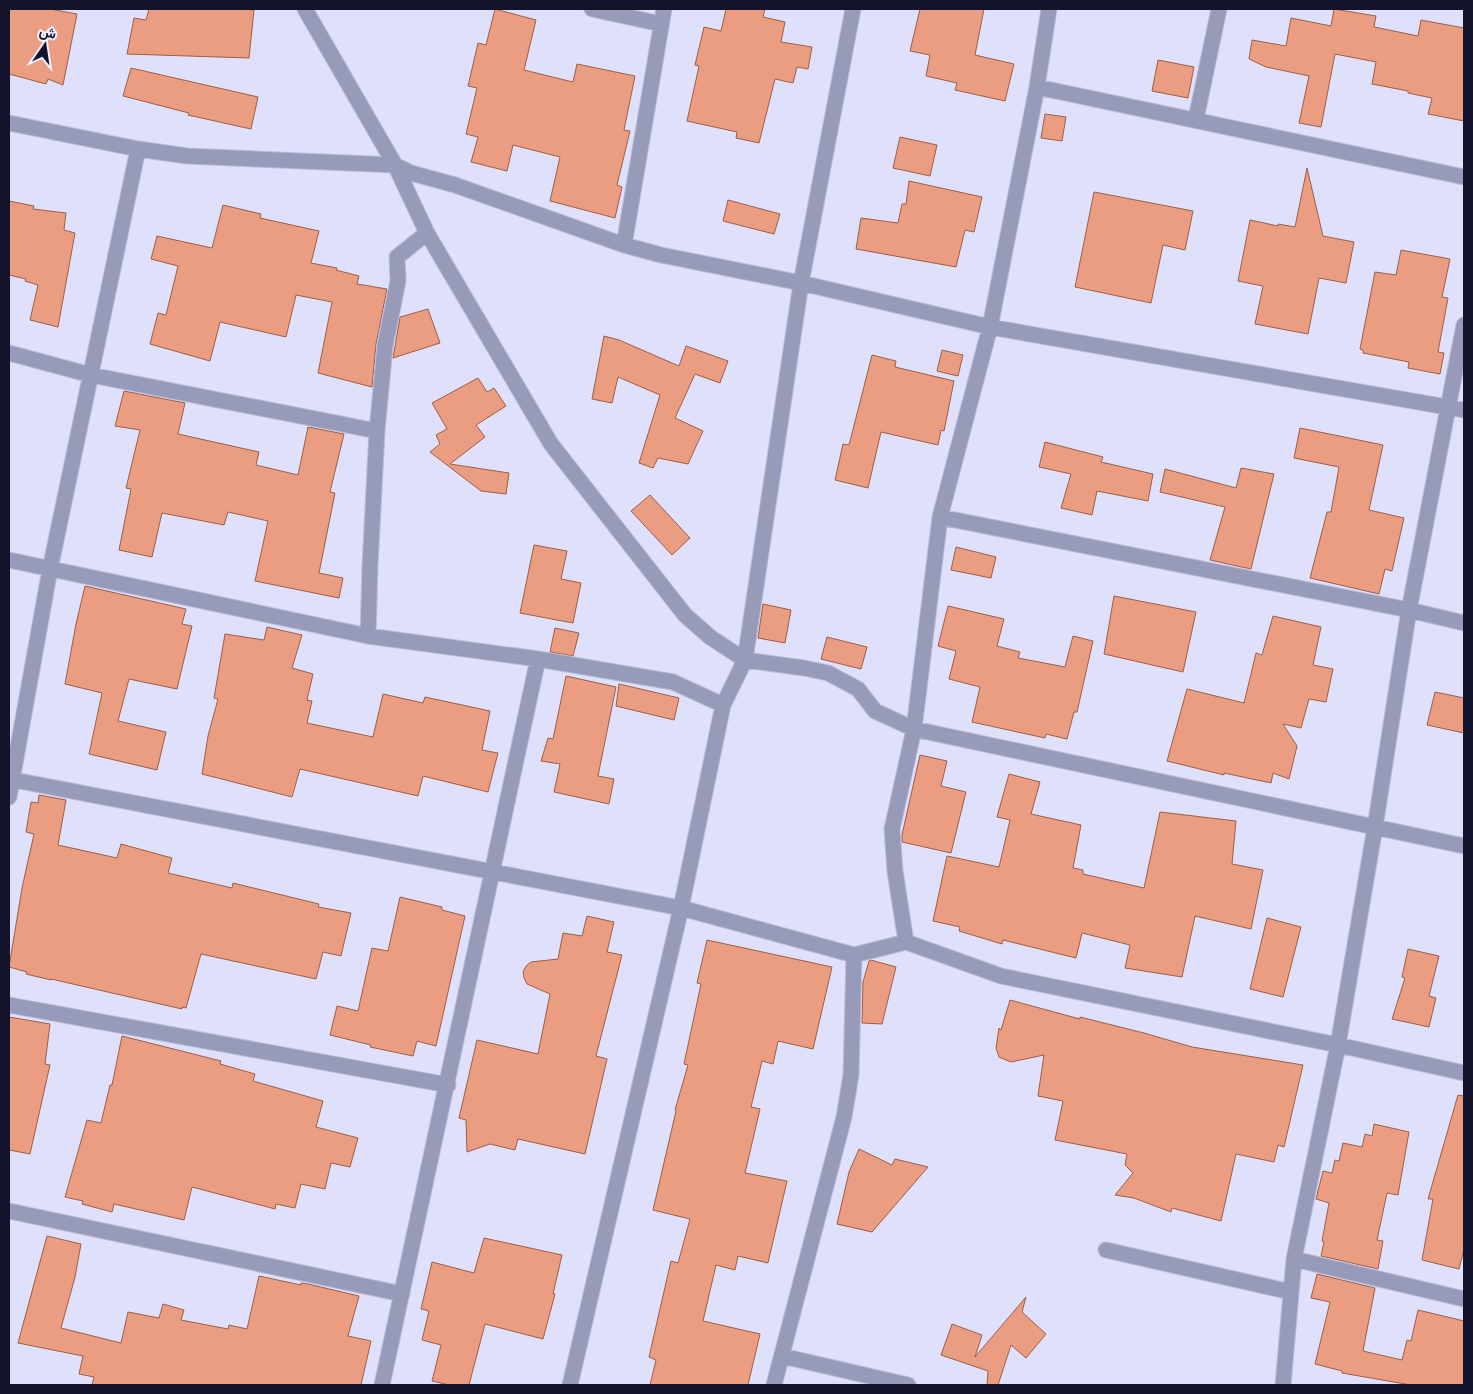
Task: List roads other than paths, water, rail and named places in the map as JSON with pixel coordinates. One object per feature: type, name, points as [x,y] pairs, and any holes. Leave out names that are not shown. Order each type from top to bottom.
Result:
[{"type":"street","points":[[592,9],[663,16],[624,245]]},
{"type":"street","points":[[570,1385],[681,908],[723,705],[745,660],[801,283],[853,9]]},
{"type":"street","points":[[906,942],[895,871],[892,829],[914,729],[940,517],[990,327],[1037,87],[1049,9]]},
{"type":"street","points":[[1196,119],[1219,9]]},
{"type":"street","points":[[308,10],[395,165],[427,233],[551,444],[685,615],[710,637],[745,660],[828,673],[858,690],[875,711],[914,729],[1464,846]]},
{"type":"street","points":[[1037,87],[1464,177]]},
{"type":"street","points":[[9,123],[138,149],[187,156],[395,165],[410,172],[455,185],[624,245],[660,255],[801,283],[990,327],[1464,410]]},
{"type":"street","points":[[9,797],[50,569],[138,149]]},
{"type":"street","points":[[368,636],[377,431],[386,346],[398,281],[397,257],[427,233]]},
{"type":"street","points":[[1283,1385],[1294,1259],[1338,1045],[1409,610],[1464,325]]},
{"type":"street","points":[[9,353],[91,375],[377,431]]},
{"type":"street","points":[[940,517],[1409,610],[1464,623]]},
{"type":"street","points":[[9,560],[368,636],[538,659],[673,682],[723,705]]},
{"type":"street","points":[[382,1385],[448,1085],[491,871],[538,659]]},
{"type":"street","points":[[11,779],[681,908],[854,954],[906,942],[1002,976],[1338,1045],[1464,1073]]},
{"type":"street","points":[[774,1385],[844,1117],[851,1075],[854,954]]},
{"type":"street","points":[[9,1005],[448,1085]]},
{"type":"street","points":[[9,1211],[402,1294]]},
{"type":"street","points":[[1106,1250],[1292,1292]]},
{"type":"street","points":[[1294,1259],[1464,1299]]},
{"type":"street","points":[[782,1356],[908,1385]]}]
